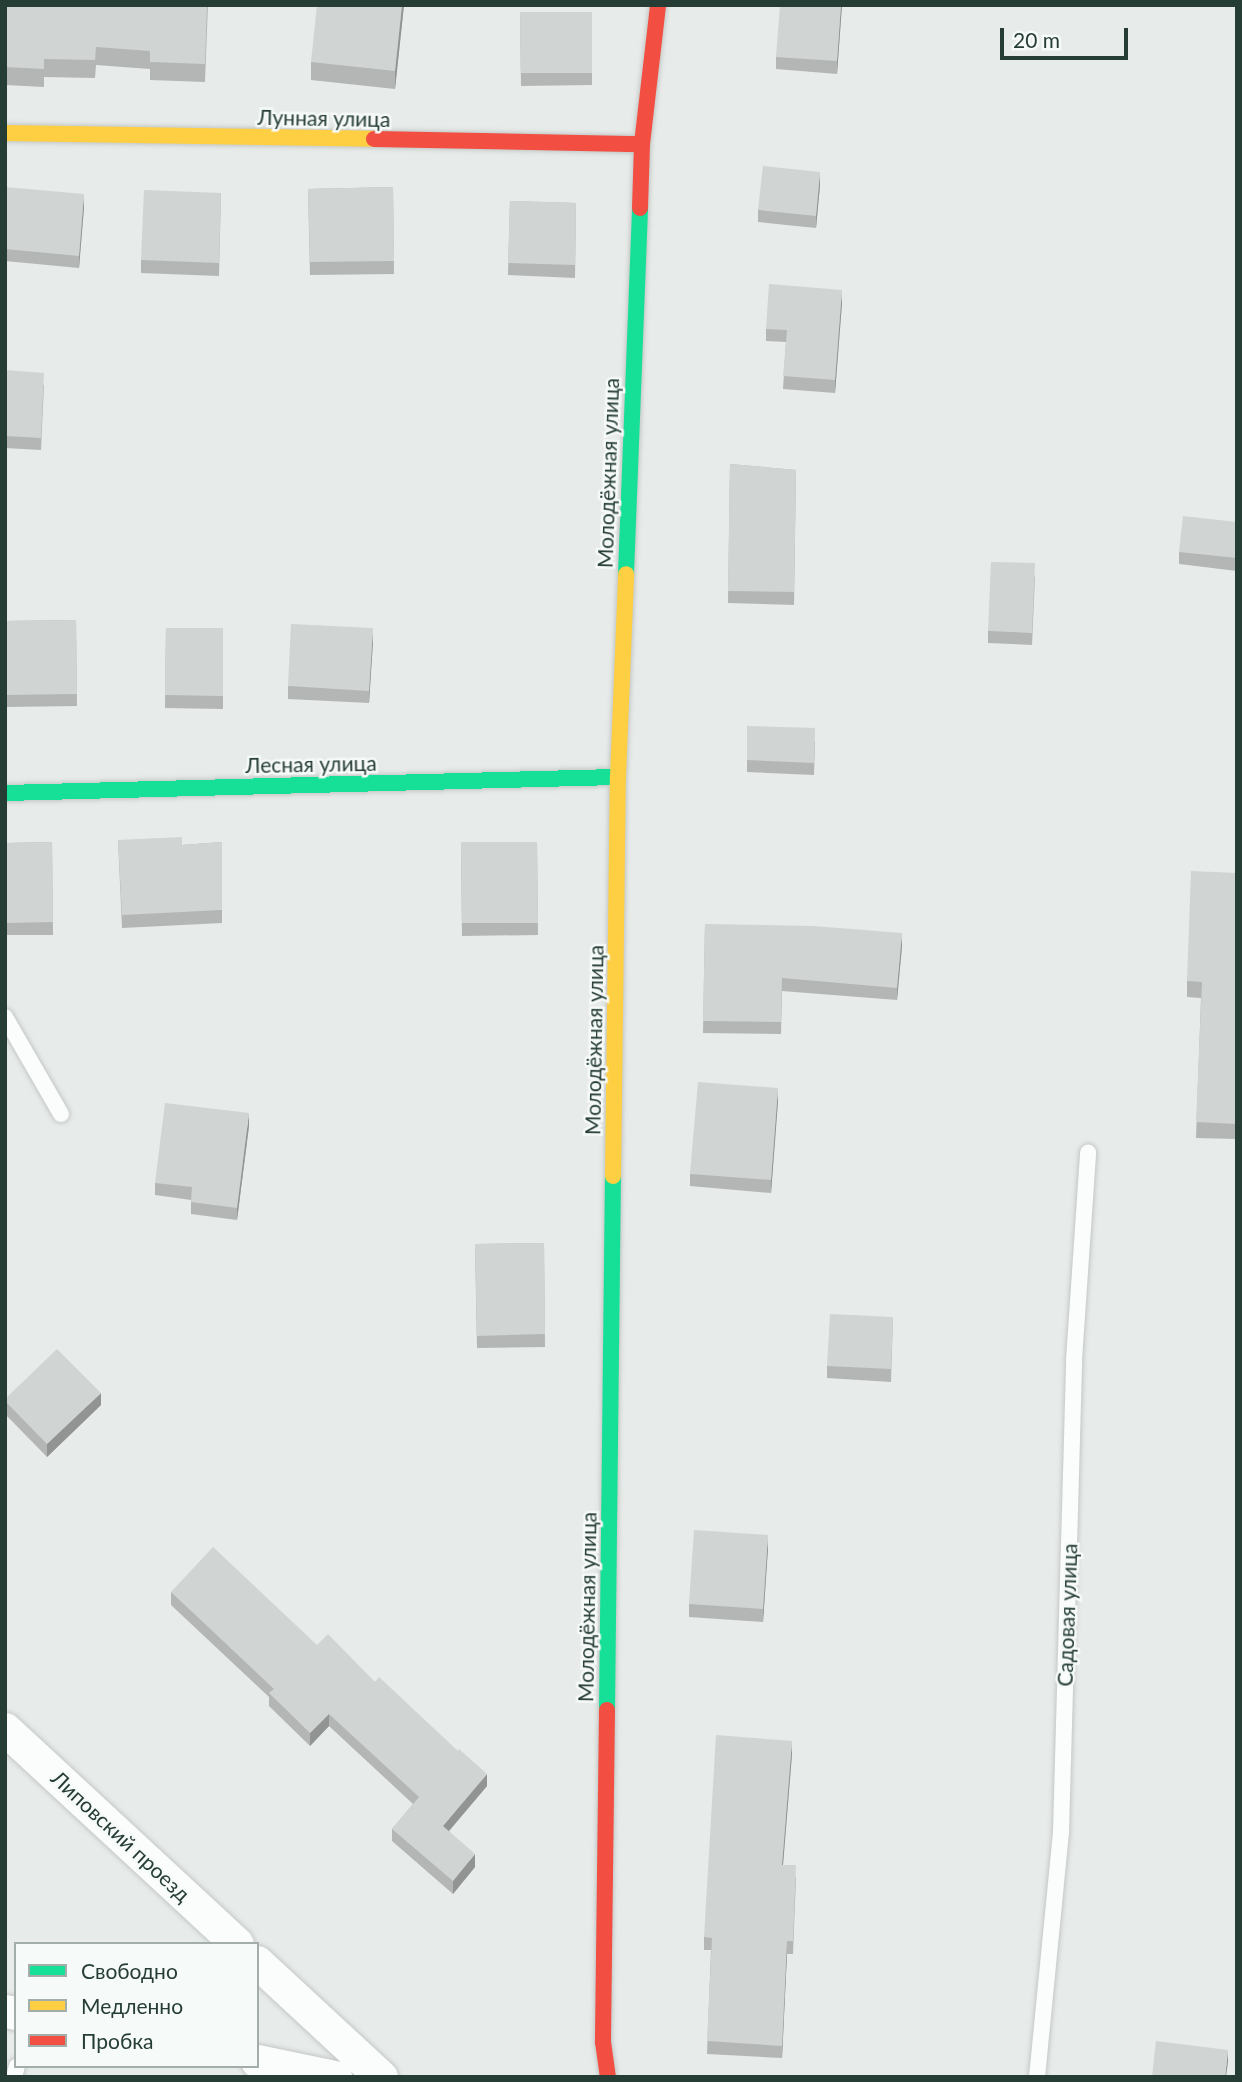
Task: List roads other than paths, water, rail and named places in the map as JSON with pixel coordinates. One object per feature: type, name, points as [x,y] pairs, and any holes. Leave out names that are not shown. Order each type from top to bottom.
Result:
[{"type":"street","name":"Молодёжная улица","points":[[608,2077],[603,2042],[618,777],[642,144],[658,5]]},
{"type":"street","name":"Лунная улица","points":[[5,133],[642,144]]},
{"type":"street","name":"Лесная улица","points":[[5,793],[618,777]]},
{"type":"street","name":"Липовский проезд","points":[[5,1729],[235,1942]]},
{"type":"street","points":[[259,1964],[380,2077]]},
{"type":"street","points":[[259,2061],[335,2077]]},
{"type":"lane","points":[[5,1017],[61,1114]]},
{"type":"lane","name":"Садовая улица","points":[[1037,2077],[1061,1832],[1074,1360],[1088,1152]]}]
